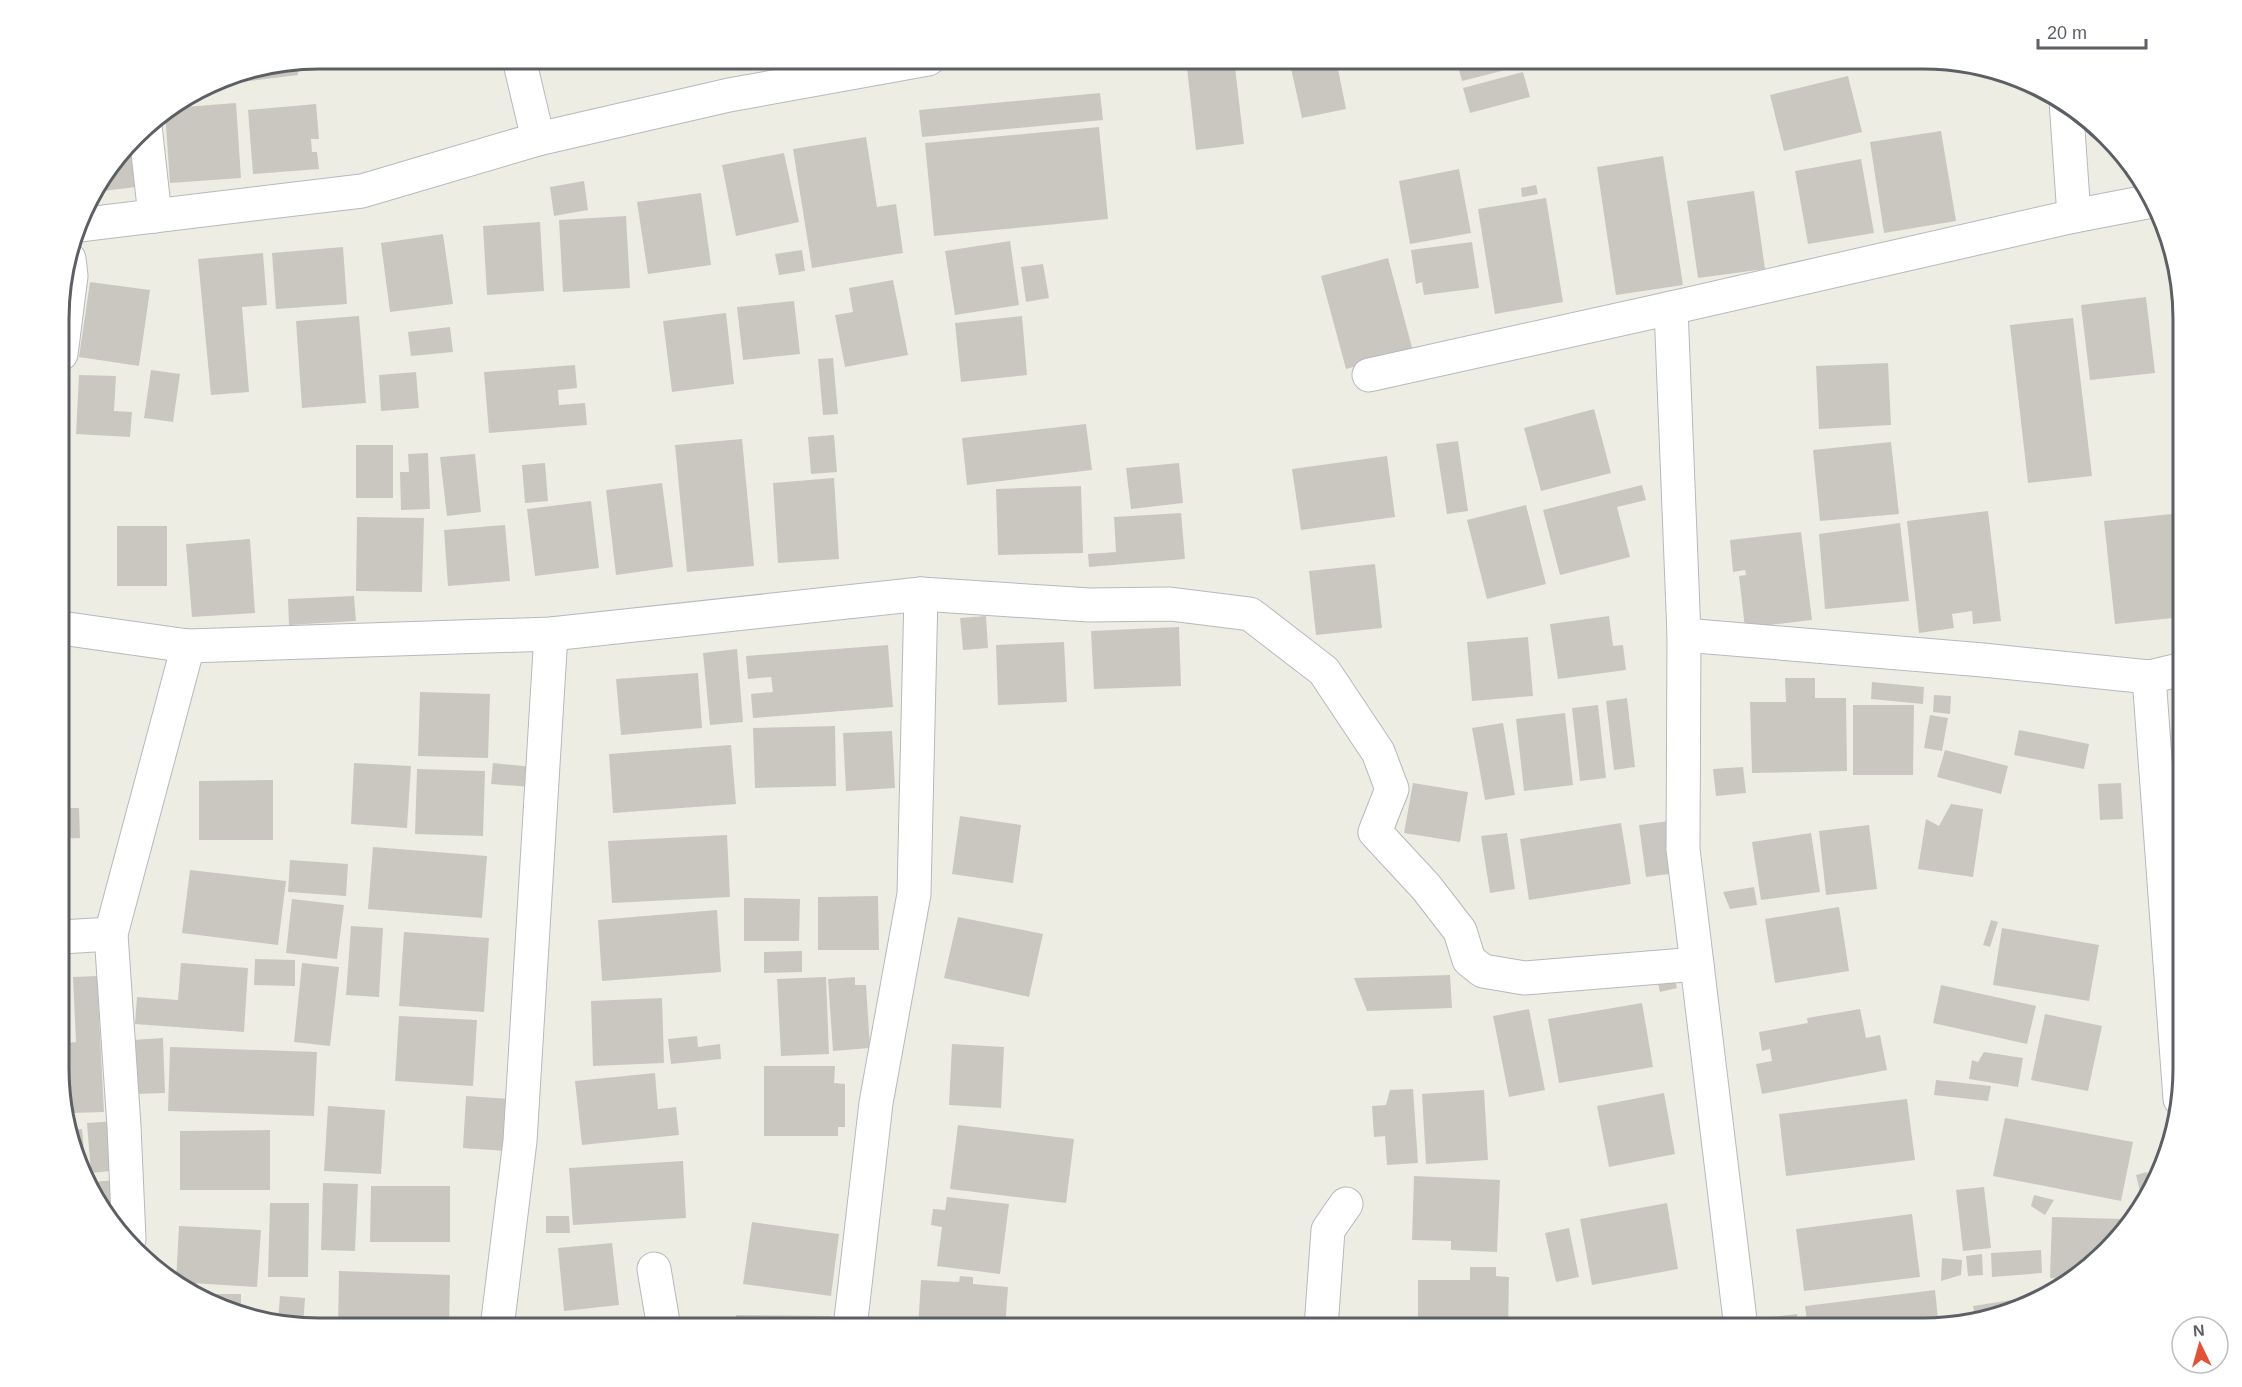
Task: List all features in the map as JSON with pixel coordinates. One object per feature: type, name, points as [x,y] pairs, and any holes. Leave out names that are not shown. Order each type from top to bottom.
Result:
[{"type":"street","points":[[522,69],[538,139]]},
{"type":"street","points":[[88,224],[362,191],[538,139],[729,95],[869,69]]},
{"type":"street","points":[[2067,115],[2074,216]]},
{"type":"street","points":[[146,138],[155,216]]},
{"type":"street","points":[[1369,375],[2074,216],[2144,202]]},
{"type":"street","points":[[1671,308],[1684,635],[1683,849],[1740,1318]]},
{"type":"street","points":[[69,629],[188,646],[551,634],[921,594],[1089,605],[1170,604],[1250,614],[1324,671],[1378,752],[1392,789],[1376,832],[1426,887],[1460,931],[1470,960],[1484,970],[1524,978],[1697,964]]},
{"type":"street","points":[[851,1318],[876,1103],[914,894],[921,594]]},
{"type":"street","points":[[498,1318],[520,1142],[551,634]]},
{"type":"street","points":[[1684,635],[1972,659],[2149,677],[2173,671]]},
{"type":"street","points":[[129,1230],[111,934],[188,646]]},
{"type":"street","points":[[2149,677],[2173,1004]]},
{"type":"street","points":[[69,937],[111,934]]},
{"type":"street","points":[[1322,1318],[1328,1230],[1346,1204]]},
{"type":"street","points":[[654,1269],[662,1318]]},
{"type":"building","points":[[1187,69],[1235,69],[1244,144],[1196,150]]},
{"type":"building","points":[[1291,69],[1338,69],[1346,109],[1302,118]]},
{"type":"building","points":[[1459,69],[1509,69],[1462,81]]},
{"type":"building","points":[[298,70],[298,75],[241,82],[270,74]]},
{"type":"building","points":[[1523,72],[1530,97],[1470,113],[1463,88]]},
{"type":"building","points":[[1848,76],[1862,132],[1784,151],[1770,95]]},
{"type":"building","points":[[1100,93],[1103,120],[922,137],[919,110]]},
{"type":"building","points":[[236,103],[241,178],[170,183],[166,122],[186,107]]},
{"type":"building","points":[[316,104],[319,139],[311,139],[312,152],[317,152],[319,169],[253,174],[248,110]]},
{"type":"building","points":[[1099,127],[1108,219],[934,236],[925,143]]},
{"type":"building","points":[[1941,131],[1956,221],[1884,233],[1870,142]]},
{"type":"building","points":[[866,137],[877,207],[896,204],[903,253],[812,268],[793,149]]},
{"type":"building","points":[[139,145],[145,186],[104,191]]},
{"type":"building","points":[[784,153],[799,222],[736,236],[722,165]]},
{"type":"building","points":[[1663,156],[1683,285],[1616,295],[1597,167]]},
{"type":"building","points":[[1861,159],[1874,233],[1808,244],[1795,171]]},
{"type":"building","points":[[1459,169],[1471,233],[1410,244],[1399,181]]},
{"type":"building","points":[[584,181],[588,210],[554,216],[550,187]]},
{"type":"building","points":[[1536,185],[1538,194],[1522,197],[1521,188]]},
{"type":"building","points":[[1754,191],[1765,269],[1698,278],[1687,201]]},
{"type":"building","points":[[701,193],[711,265],[648,274],[637,202]]},
{"type":"building","points":[[1546,198],[1563,302],[1495,314],[1478,209]]},
{"type":"building","points":[[626,216],[630,288],[563,292],[559,220]]},
{"type":"building","points":[[540,222],[544,291],[487,295],[483,226]]},
{"type":"building","points":[[443,234],[453,304],[390,312],[381,243]]},
{"type":"building","points":[[1010,241],[1019,305],[955,315],[945,251]]},
{"type":"building","points":[[1472,242],[1479,288],[1424,295],[1422,282],[1416,284],[1411,250]]},
{"type":"building","points":[[343,247],[347,304],[276,309],[272,253]]},
{"type":"building","points":[[802,250],[805,271],[779,275],[775,254]]},
{"type":"building","points":[[263,253],[267,305],[242,307],[249,392],[211,395],[198,259]]},
{"type":"building","points":[[1388,258],[1413,351],[1346,369],[1321,276]]},
{"type":"building","points":[[1043,264],[1049,298],[1026,302],[1021,267]]},
{"type":"building","points":[[893,280],[908,355],[845,367],[835,315],[853,312],[849,288]]},
{"type":"building","points":[[90,282],[150,290],[139,366],[79,357]]},
{"type":"building","points":[[2146,297],[2155,373],[2090,380],[2081,305]]},
{"type":"building","points":[[794,301],[800,354],[743,360],[737,307]]},
{"type":"building","points":[[726,313],[734,384],[672,392],[663,321]]},
{"type":"building","points":[[359,316],[366,403],[302,408],[296,321]]},
{"type":"building","points":[[1022,316],[1027,375],[961,382],[955,323]]},
{"type":"building","points":[[2073,318],[2092,476],[2028,483],[2010,325]]},
{"type":"building","points":[[450,327],[453,352],[411,356],[408,332]]},
{"type":"building","points":[[833,358],[838,414],[823,415],[818,359]]},
{"type":"building","points":[[1888,363],[1891,425],[1819,429],[1816,366]]},
{"type":"building","points":[[575,365],[577,388],[558,390],[559,405],[585,403],[587,425],[489,433],[484,372]]},
{"type":"building","points":[[151,370],[180,374],[173,422],[144,418]]},
{"type":"building","points":[[416,372],[419,408],[381,411],[379,375]]},
{"type":"building","points":[[79,375],[116,376],[114,411],[132,412],[130,437],[76,434]]},
{"type":"building","points":[[1594,409],[1611,473],[1541,491],[1524,428]]},
{"type":"building","points":[[1086,424],[1092,470],[967,485],[962,438]]},
{"type":"building","points":[[834,435],[837,472],[811,474],[808,437]]},
{"type":"building","points":[[742,439],[754,566],[687,572],[675,445]]},
{"type":"building","points":[[1458,441],[1468,511],[1447,514],[1436,444]]},
{"type":"building","points":[[1891,442],[1899,514],[1820,521],[1813,450]]},
{"type":"building","points":[[356,445],[393,445],[393,498],[356,498]]},
{"type":"building","points":[[428,453],[430,509],[401,510],[400,472],[409,472],[408,454]]},
{"type":"building","points":[[475,454],[481,512],[447,516],[440,457]]},
{"type":"building","points":[[1387,456],[1395,517],[1301,530],[1292,469]]},
{"type":"building","points":[[545,463],[548,501],[525,503],[522,465]]},
{"type":"building","points":[[1179,463],[1183,503],[1131,509],[1126,468]]},
{"type":"building","points":[[834,478],[839,559],[778,563],[773,483]]},
{"type":"building","points":[[662,483],[673,567],[616,575],[606,490]]},
{"type":"building","points":[[1642,485],[1646,500],[1617,507],[1630,557],[1560,575],[1543,510]]},
{"type":"building","points":[[1081,486],[1083,553],[998,555],[996,489]]},
{"type":"building","points":[[591,501],[599,568],[535,576],[527,509]]},
{"type":"building","points":[[1526,505],[1546,584],[1487,599],[1467,520]]},
{"type":"building","points":[[1988,511],[2001,621],[1973,624],[1972,611],[1952,614],[1954,628],[1919,633],[1907,521]]},
{"type":"building","points":[[1181,513],[1185,559],[1089,567],[1088,554],[1116,552],[1114,517]]},
{"type":"building","points":[[2172,514],[2173,618],[2115,624],[2104,521]]},
{"type":"building","points":[[357,517],[424,518],[422,592],[356,591]]},
{"type":"building","points":[[1900,523],[1909,601],[1825,609],[1819,534]]},
{"type":"building","points":[[505,525],[510,581],[448,586],[444,530]]},
{"type":"building","points":[[117,526],[167,526],[167,586],[117,586]]},
{"type":"building","points":[[1801,532],[1812,620],[1745,628],[1739,576],[1746,575],[1745,570],[1733,572],[1730,540]]},
{"type":"building","points":[[250,539],[255,613],[192,617],[186,544]]},
{"type":"building","points":[[1375,564],[1382,628],[1316,635],[1309,571]]},
{"type":"building","points":[[354,596],[356,621],[289,625],[288,599]]},
{"type":"building","points":[[986,616],[988,648],[963,650],[960,618]]},
{"type":"building","points":[[1609,616],[1613,646],[1623,645],[1626,670],[1558,679],[1550,624]]},
{"type":"building","points":[[1179,627],[1181,686],[1094,689],[1091,631]]},
{"type":"building","points":[[1528,637],[1533,696],[1472,701],[1467,642]]},
{"type":"building","points":[[1064,642],[1067,702],[998,705],[996,645]]},
{"type":"building","points":[[888,645],[893,707],[753,718],[751,694],[773,692],[771,677],[748,679],[746,656]]},
{"type":"building","points":[[737,649],[743,722],[710,725],[703,653]]},
{"type":"building","points":[[698,673],[702,728],[621,735],[616,679]]},
{"type":"building","points":[[1785,678],[1815,678],[1815,698],[1846,698],[1847,771],[1752,773],[1750,702],[1786,702]]},
{"type":"building","points":[[1872,682],[1924,687],[1923,704],[1871,699]]},
{"type":"building","points":[[420,692],[490,694],[488,758],[418,756]]},
{"type":"building","points":[[1934,695],[1951,696],[1950,714],[1933,712]]},
{"type":"building","points":[[1627,698],[1635,767],[1614,770],[1606,701]]},
{"type":"building","points":[[1598,705],[1606,778],[1580,781],[1572,708]]},
{"type":"building","points":[[1853,705],[1914,705],[1913,775],[1853,775]]},
{"type":"building","points":[[1565,713],[1573,785],[1524,791],[1516,719]]},
{"type":"building","points":[[1930,715],[1948,718],[1942,751],[1924,748]]},
{"type":"building","points":[[1503,723],[1515,795],[1485,800],[1472,728]]},
{"type":"building","points":[[835,726],[836,786],[755,788],[753,728]]},
{"type":"building","points":[[2019,730],[2089,744],[2084,769],[2014,755]]},
{"type":"building","points":[[892,731],[895,788],[846,791],[843,733]]},
{"type":"building","points":[[731,745],[736,804],[613,813],[609,754]]},
{"type":"building","points":[[1945,750],[2008,766],[2001,794],[1937,777]]},
{"type":"building","points":[[354,763],[411,766],[407,828],[351,824]]},
{"type":"building","points":[[493,763],[534,767],[532,787],[491,784]]},
{"type":"building","points":[[1743,767],[1746,793],[1716,796],[1713,769]]},
{"type":"building","points":[[417,769],[485,771],[483,836],[415,834]]},
{"type":"building","points":[[273,780],[273,840],[199,840],[199,781]]},
{"type":"building","points":[[1413,783],[1468,792],[1460,842],[1404,833]]},
{"type":"building","points":[[2121,783],[2123,819],[2100,820],[2098,784]]},
{"type":"building","points":[[1951,804],[1983,809],[1973,877],[1918,869],[1926,819],[1939,826]]},
{"type":"building","points":[[69,808],[79,808],[80,838],[69,839]]},
{"type":"building","points":[[960,816],[1021,825],[1013,883],[952,874]]},
{"type":"building","points":[[1669,821],[1676,873],[1646,877],[1639,825]]},
{"type":"building","points":[[1621,823],[1631,884],[1529,900],[1520,839]]},
{"type":"building","points":[[1869,825],[1877,889],[1826,895],[1819,831]]},
{"type":"building","points":[[1507,833],[1515,889],[1490,893],[1481,836]]},
{"type":"building","points":[[1811,833],[1820,892],[1761,900],[1752,842]]},
{"type":"building","points":[[727,835],[730,897],[612,903],[608,841]]},
{"type":"building","points":[[373,847],[487,856],[482,918],[368,909]]},
{"type":"building","points":[[290,860],[348,864],[346,896],[288,892]]},
{"type":"building","points":[[190,870],[286,881],[278,945],[182,933]]},
{"type":"building","points":[[1754,887],[1757,905],[1730,909],[1723,892]]},
{"type":"building","points":[[878,896],[879,950],[818,950],[818,897]]},
{"type":"building","points":[[744,898],[800,899],[799,941],[744,941]]},
{"type":"building","points":[[292,899],[344,905],[337,959],[286,953]]},
{"type":"building","points":[[1839,907],[1849,971],[1775,983],[1765,919]]},
{"type":"building","points":[[717,910],[721,972],[602,981],[598,920]]},
{"type":"building","points":[[958,917],[1043,934],[1029,997],[944,978]]},
{"type":"building","points":[[1991,920],[1998,922],[1990,947],[1983,945]]},
{"type":"building","points":[[351,926],[383,928],[379,997],[346,995]]},
{"type":"building","points":[[2002,928],[2099,945],[2089,1001],[1993,985]]},
{"type":"building","points":[[404,932],[489,938],[484,1012],[399,1006]]},
{"type":"building","points":[[802,951],[802,972],[764,973],[764,952]]},
{"type":"building","points":[[255,959],[295,960],[295,986],[254,985]]},
{"type":"building","points":[[181,963],[248,968],[244,1032],[135,1024],[137,997],[178,1000]]},
{"type":"building","points":[[302,963],[339,967],[330,1046],[294,1042]]},
{"type":"building","points":[[1450,975],[1452,1008],[1367,1011],[1354,978]]},
{"type":"building","points":[[1674,975],[1677,988],[1660,992],[1657,980]]},
{"type":"building","points":[[97,976],[104,1112],[73,1113],[69,1068],[69,1043],[76,1042],[73,977]]},
{"type":"building","points":[[826,977],[829,1054],[781,1056],[777,979]]},
{"type":"building","points":[[855,977],[855,985],[866,985],[870,1048],[833,1051],[828,979]]},
{"type":"building","points":[[1941,985],[2036,1006],[2027,1044],[1933,1023]]},
{"type":"building","points":[[662,998],[664,1063],[593,1066],[591,1001]]},
{"type":"building","points":[[1642,1003],[1653,1067],[1559,1083],[1548,1019]]},
{"type":"building","points":[[1529,1009],[1545,1090],[1509,1097],[1493,1016]]},
{"type":"building","points":[[1860,1009],[1866,1038],[1880,1035],[1887,1070],[1762,1094],[1756,1064],[1772,1061],[1770,1049],[1762,1051],[1759,1032],[1808,1023],[1807,1018]]},
{"type":"building","points":[[2045,1014],[2102,1026],[2088,1091],[2031,1080]]},
{"type":"building","points":[[399,1016],[477,1020],[473,1086],[395,1081]]},
{"type":"building","points":[[697,1036],[698,1047],[720,1044],[721,1059],[671,1064],[668,1039]]},
{"type":"building","points":[[163,1038],[165,1093],[136,1094],[133,1040]]},
{"type":"building","points":[[952,1044],[1004,1047],[1001,1108],[949,1105]]},
{"type":"building","points":[[170,1047],[317,1052],[314,1116],[168,1111]]},
{"type":"building","points":[[1984,1052],[2023,1058],[2018,1087],[1969,1079],[1972,1060],[1978,1062]]},
{"type":"building","points":[[764,1066],[835,1066],[834,1083],[845,1084],[845,1127],[838,1127],[838,1136],[764,1136]]},
{"type":"building","points":[[655,1073],[658,1109],[676,1107],[679,1135],[582,1145],[575,1081]]},
{"type":"building","points":[[1936,1080],[1991,1086],[1988,1101],[1934,1095]]},
{"type":"building","points":[[1413,1089],[1418,1163],[1387,1165],[1385,1136],[1374,1137],[1372,1106],[1386,1105],[1390,1090]]},
{"type":"building","points":[[1484,1090],[1488,1160],[1426,1164],[1422,1094]]},
{"type":"building","points":[[1664,1093],[1675,1154],[1609,1167],[1597,1106]]},
{"type":"building","points":[[466,1096],[510,1099],[506,1151],[463,1148]]},
{"type":"building","points":[[1907,1099],[1915,1160],[1786,1176],[1779,1114]]},
{"type":"building","points":[[328,1106],[385,1110],[381,1174],[324,1171]]},
{"type":"building","points":[[2005,1118],[2133,1142],[2121,1201],[1993,1176]]},
{"type":"building","points":[[116,1121],[121,1170],[92,1173],[87,1123]]},
{"type":"building","points":[[958,1125],[1074,1139],[1066,1203],[950,1189]]},
{"type":"building","points":[[77,1129],[82,1129],[84,1149],[82,1148]]},
{"type":"building","points":[[270,1130],[270,1190],[180,1190],[180,1131]]},
{"type":"building","points":[[683,1161],[686,1218],[573,1225],[569,1168]]},
{"type":"building","points":[[2147,1172],[2148,1177],[2140,1193],[2136,1175]]},
{"type":"building","points":[[1414,1176],[1500,1180],[1497,1252],[1451,1250],[1451,1241],[1412,1240]]},
{"type":"building","points":[[117,1180],[120,1219],[102,1193],[96,1182]]},
{"type":"building","points":[[323,1183],[358,1184],[355,1251],[321,1250]]},
{"type":"building","points":[[371,1186],[450,1186],[450,1242],[370,1242]]},
{"type":"building","points":[[1984,1187],[1991,1248],[1963,1251],[1956,1190]]},
{"type":"building","points":[[2034,1195],[2054,1200],[2045,1215],[2031,1206]]},
{"type":"building","points":[[947,1197],[1009,1204],[1000,1274],[937,1266],[942,1227],[931,1225],[933,1209],[945,1210]]},
{"type":"building","points":[[270,1203],[309,1203],[308,1277],[268,1277]]},
{"type":"building","points":[[1667,1203],[1678,1269],[1592,1285],[1580,1219]]},
{"type":"building","points":[[1912,1214],[1920,1277],[1804,1291],[1796,1229]]},
{"type":"building","points":[[546,1216],[569,1216],[570,1233],[546,1233]]},
{"type":"building","points":[[2052,1217],[2122,1219],[2088,1256],[2058,1278],[2050,1278]]},
{"type":"building","points":[[752,1222],[839,1234],[831,1296],[743,1284]]},
{"type":"building","points":[[179,1226],[261,1230],[257,1287],[191,1283],[176,1273]]},
{"type":"building","points":[[1569,1228],[1579,1277],[1556,1282],[1545,1233]]},
{"type":"building","points":[[612,1243],[619,1305],[564,1311],[558,1248]]},
{"type":"building","points":[[2041,1250],[2042,1273],[1992,1277],[1991,1253]]},
{"type":"building","points":[[1982,1254],[1983,1275],[1968,1276],[1966,1256]]},
{"type":"building","points":[[1942,1258],[1962,1260],[1961,1275],[1941,1281]]},
{"type":"building","points":[[1470,1267],[1496,1267],[1496,1276],[1509,1277],[1508,1318],[1418,1318],[1418,1280],[1470,1280]]},
{"type":"building","points":[[339,1271],[450,1275],[449,1318],[338,1318]]},
{"type":"building","points":[[960,1276],[973,1277],[973,1284],[1008,1287],[1006,1318],[919,1318],[921,1280],[959,1282]]},
{"type":"building","points":[[1935,1290],[1938,1317],[1807,1318],[1805,1306]]},
{"type":"building","points":[[212,1294],[241,1294],[241,1306]]},
{"type":"building","points":[[280,1296],[305,1298],[304,1317],[279,1315]]},
{"type":"building","points":[[2019,1299],[1974,1312],[1973,1306]]},
{"type":"building","points":[[1797,1314],[1797,1318],[1771,1318]]},
{"type":"building","points":[[736,1315],[831,1316],[831,1318],[736,1318]]}]
